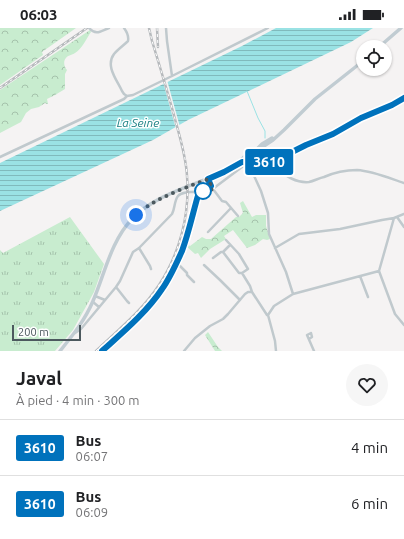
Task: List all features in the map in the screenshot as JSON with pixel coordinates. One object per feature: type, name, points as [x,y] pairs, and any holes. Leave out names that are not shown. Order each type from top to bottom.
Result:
[{"type":"main road","points":[[387,40],[401,28]]},
{"type":"main road","points":[[253,162],[262,144],[298,116],[315,99],[356,67]]},
{"type":"main road","points":[[218,174],[248,154],[253,162]]},
{"type":"main road","points":[[244,158],[246,163]]},
{"type":"main road","points":[[60,351],[79,327],[93,302],[114,246],[132,219],[145,208],[172,192],[208,179],[240,163],[253,162]]},
{"type":"street","points":[[89,28],[95,33],[109,28]]},
{"type":"street","points":[[124,28],[129,38],[114,54],[110,62],[113,73],[124,94],[127,96]]},
{"type":"street","points":[[166,28],[172,76]]},
{"type":"street","points":[[0,157],[172,76],[268,28]]},
{"type":"street","points":[[73,335],[81,329],[116,287],[134,252],[172,214],[176,200],[181,193],[208,191],[239,168],[253,162],[274,161],[306,145],[333,134],[361,118],[403,99],[404,102]]},
{"type":"street","points":[[274,161],[279,166],[282,173],[290,178],[302,181],[310,182],[326,176],[358,170],[404,183]]},
{"type":"street","points":[[253,162],[260,191],[268,213],[269,234],[286,272],[293,294]]},
{"type":"street","points":[[208,179],[212,188],[222,201],[226,202],[238,216]]},
{"type":"street","points":[[102,351],[141,314],[162,290],[177,263],[186,240],[199,192]]},
{"type":"street","points":[[208,232],[231,208]]},
{"type":"street","points":[[275,248],[299,234],[340,229],[394,218],[404,214]]},
{"type":"street","points":[[397,217],[404,227]]},
{"type":"street","points":[[394,218],[379,271],[395,314],[404,325]]},
{"type":"street","points":[[226,240],[239,254],[248,269],[242,273]]},
{"type":"street","points":[[213,258],[223,252],[230,245]]},
{"type":"street","points":[[138,248],[151,269]]},
{"type":"street","points":[[223,252],[239,273],[242,273],[252,292],[268,315],[276,351]]},
{"type":"street","points":[[177,263],[194,282]]},
{"type":"street","points":[[204,265],[240,300]]},
{"type":"street","points":[[268,315],[274,306],[293,294],[379,271]]},
{"type":"street","points":[[360,276],[368,297]]},
{"type":"street","points":[[116,287],[130,303]]},
{"type":"street","points":[[184,351],[195,338],[228,314],[245,294],[252,292]]},
{"type":"street","points":[[95,296],[105,300]]},
{"type":"street","points":[[93,302],[99,308]]},
{"type":"street","points":[[309,339],[314,351]]},
{"type":"green space","points":[[0,28],[76,28],[42,52],[43,55],[0,85]]},
{"type":"green space","points":[[90,30],[91,32],[80,49],[68,56],[64,61],[67,70],[65,74],[65,89],[47,99],[48,104],[45,103],[39,107],[31,109],[26,113],[21,122],[0,133],[0,90]]},
{"type":"green space","points":[[243,201],[252,217],[256,215],[266,215],[266,226],[270,239],[263,239],[255,245],[247,248],[233,230],[224,236],[226,239],[210,249],[201,258],[198,253],[195,254],[186,246],[187,244],[190,246],[202,237],[211,239],[236,217],[239,217],[243,213],[240,203]]},
{"type":"green space","points":[[70,217],[104,264],[94,292],[73,330],[55,351],[0,351],[0,250],[3,253]]},
{"type":"green space","points":[[208,332],[222,351],[215,351],[205,335]]},
{"type":"water","name":"La Seine","points":[[276,28],[373,28],[351,42],[188,120],[153,140],[0,211],[0,163],[242,46]]},
{"type":"pier","points":[[167,80],[180,127],[176,129],[163,82]]},
{"type":"waterway","points":[[247,91],[265,131],[265,138]]},
{"type":"railway","points":[[0,88],[87,28]]},
{"type":"railway","points":[[96,351],[137,312],[159,285],[173,260],[185,219],[188,190],[184,154],[149,28]]},
{"type":"railway","points":[[157,28],[158,47]]},
{"type":"bus line","name":"3610","points":[[102,351],[148,307],[162,290],[182,252],[199,192],[211,186],[208,179],[242,162],[252,164],[274,161],[306,145],[333,134],[361,118],[392,105],[404,98]]},
{"type":"route","points":[[136,215],[172,192],[208,179],[213,189],[210,191],[203,191]]}]
